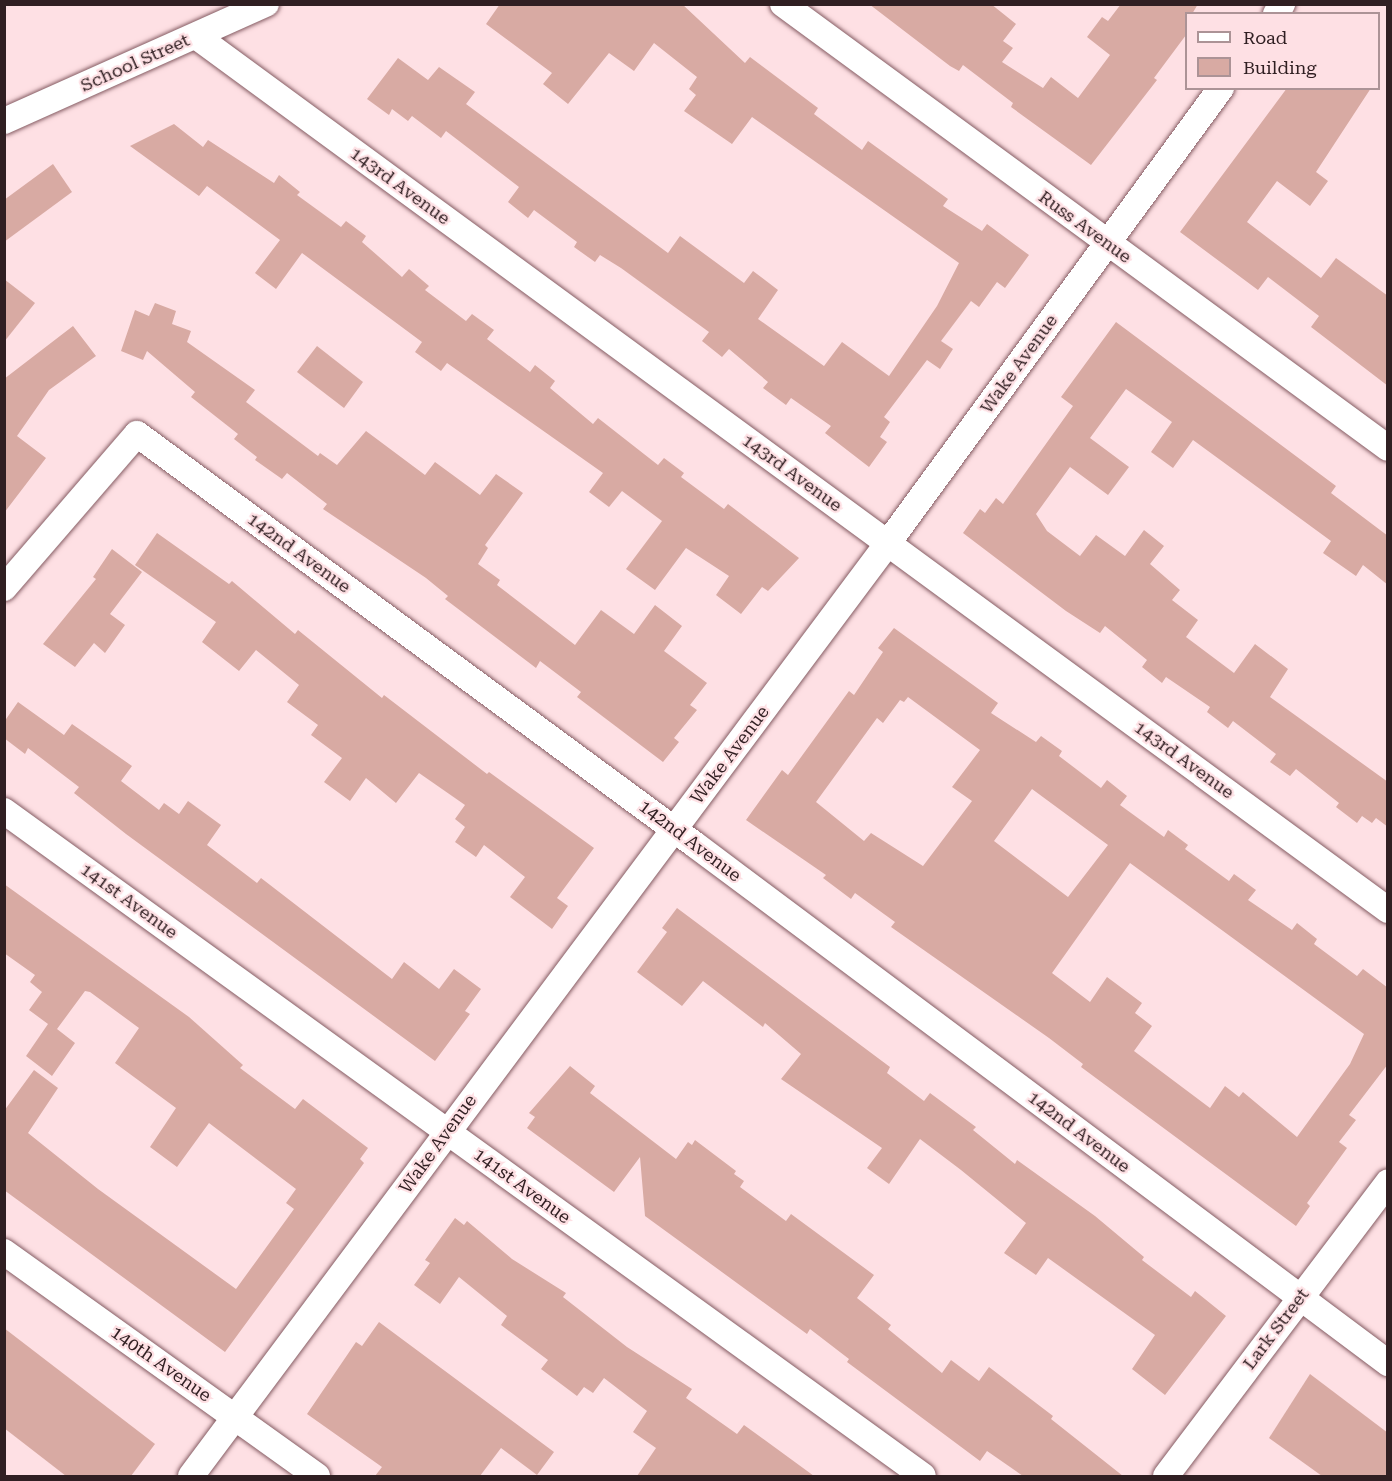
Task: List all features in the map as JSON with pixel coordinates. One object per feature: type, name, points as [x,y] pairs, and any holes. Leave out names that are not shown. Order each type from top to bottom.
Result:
[{"type":"street","name":"School Street","points":[[4,121],[266,4]]},
{"type":"street","name":"Russ Avenue","points":[[783,4],[1388,448]]},
{"type":"street","name":"143rd Avenue","points":[[196,36],[1388,910]]},
{"type":"street","name":"Wake Avenue","points":[[191,1476],[888,543],[1220,90]]},
{"type":"street","name":"142nd Avenue","points":[[8,575],[137,434],[674,829],[1388,1363]]},
{"type":"street","name":"141st Avenue","points":[[4,811],[924,1476]]},
{"type":"street","name":"Lark Street","points":[[1166,1476],[1388,1182]]},
{"type":"street","name":"140th Avenue","points":[[4,1252],[317,1476]]},
{"type":"building","points":[[500,4],[682,4],[745,63],[750,57],[818,108],[814,114],[862,150],[868,141],[948,199],[943,206],[982,231],[987,224],[1029,255],[1005,288],[997,282],[979,307],[971,301],[941,341],[953,349],[940,369],[927,360],[884,417],[890,422],[880,437],[887,442],[869,467],[825,433],[831,426],[791,398],[786,405],[763,388],[768,382],[729,349],[722,357],[702,341],[709,332],[600,255],[595,262],[574,247],[577,242],[534,210],[528,218],[508,202],[519,187],[446,131],[441,138],[412,116],[408,121],[392,109],[389,115],[367,99],[398,58],[428,80],[439,67],[475,92],[466,104],[668,253],[680,236],[744,283],[753,271],[778,290],[758,319],[824,366],[842,342],[889,376],[937,306],[959,263],[752,117],[732,144],[684,111],[696,95],[689,89],[697,77],[654,43],[634,71],[609,53],[568,104],[543,84],[552,73],[486,24]]},
{"type":"building","points":[[869,4],[991,4],[1016,24],[1003,41],[1013,48],[1002,62],[1043,88],[1051,77],[1078,98],[1110,55],[1087,37],[1102,17],[1108,21],[1121,4],[1198,4],[1193,12],[1185,12],[1185,36],[1154,78],[1157,80],[1091,165],[1011,107],[1013,103],[963,65],[959,71]]},
{"type":"building","points":[[1286,90],[1370,90],[1316,172],[1328,181],[1310,206],[1277,181],[1247,222],[1321,278],[1336,258],[1388,296],[1388,386],[1311,327],[1319,316],[1268,277],[1258,290],[1180,232]]},
{"type":"building","points":[[174,124],[203,147],[208,140],[274,183],[279,175],[300,192],[297,195],[341,227],[346,221],[366,236],[362,242],[402,277],[409,269],[429,286],[425,290],[466,321],[472,314],[494,330],[487,339],[530,372],[535,365],[555,381],[550,388],[593,424],[598,418],[658,465],[664,458],[684,473],[681,477],[724,509],[728,504],[799,558],[768,591],[762,587],[741,614],[716,595],[729,576],[686,548],[655,590],[626,569],[662,521],[622,491],[609,507],[589,492],[603,473],[447,363],[441,371],[415,352],[422,342],[302,253],[276,289],[255,273],[280,240],[207,186],[199,196],[130,146]]},
{"type":"building","points":[[53,164],[72,192],[4,242],[4,200]]},
{"type":"building","points":[[4,279],[35,303],[4,342]]},
{"type":"building","points":[[155,303],[176,311],[172,324],[191,331],[187,342],[255,390],[246,402],[318,456],[320,453],[337,465],[366,431],[425,475],[435,462],[480,495],[496,474],[523,493],[485,545],[488,548],[478,564],[500,580],[497,585],[575,645],[601,610],[634,634],[655,605],[682,626],[664,651],[707,683],[690,705],[697,710],[674,738],[679,742],[663,762],[577,697],[581,692],[540,661],[536,668],[445,599],[448,596],[426,578],[323,509],[327,504],[287,473],[282,479],[255,460],[257,457],[234,439],[238,434],[191,397],[195,392],[147,351],[143,360],[121,351],[135,310],[149,316]]},
{"type":"building","points":[[1116,322],[1336,486],[1331,493],[1388,536],[1388,585],[1363,565],[1356,576],[1323,553],[1331,541],[1193,440],[1173,468],[1151,452],[1172,422],[1126,389],[1090,438],[1129,467],[1108,495],[1070,467],[1036,514],[1047,531],[1080,556],[1096,535],[1125,556],[1144,530],[1164,546],[1150,564],[1180,590],[1172,600],[1198,620],[1186,637],[1234,673],[1255,644],[1288,669],[1270,697],[1388,782],[1388,827],[1376,818],[1372,823],[1362,816],[1357,823],[1336,807],[1339,803],[1296,769],[1290,776],[1270,762],[1276,754],[1233,721],[1228,728],[1207,712],[1210,707],[1166,677],[1162,683],[1142,667],[1147,660],[1105,626],[1100,633],[1066,611],[963,533],[980,509],[985,513],[996,498],[1003,504],[1073,406],[1061,397]]},
{"type":"building","points":[[73,326],[96,356],[49,390],[17,436],[46,458],[4,513],[4,379]]},
{"type":"building","points":[[317,346],[363,382],[344,408],[297,372]]},
{"type":"building","points":[[157,533],[229,584],[232,581],[295,634],[298,630],[382,698],[384,695],[487,774],[489,772],[594,848],[557,898],[568,906],[552,929],[510,897],[525,877],[484,845],[476,857],[455,842],[465,827],[455,819],[465,805],[419,773],[396,803],[366,778],[350,801],[324,782],[342,758],[311,735],[318,725],[287,702],[299,685],[256,650],[239,671],[202,642],[216,622],[135,565]]},
{"type":"building","points":[[112,549],[142,572],[110,614],[125,625],[105,653],[94,643],[75,667],[43,644],[96,579],[93,577]]},
{"type":"building","points":[[894,628],[998,703],[991,713],[1036,742],[1041,736],[1062,751],[1059,756],[1101,788],[1107,780],[1127,796],[1120,805],[1164,837],[1168,830],[1188,845],[1185,849],[1229,881],[1234,874],[1256,890],[1248,900],[1292,930],[1297,923],[1317,939],[1314,944],[1357,976],[1363,969],[1388,988],[1388,1064],[1349,1115],[1356,1120],[1339,1142],[1347,1148],[1307,1203],[1310,1206],[1296,1226],[1081,1067],[1083,1064],[1049,1038],[891,927],[895,922],[855,893],[851,899],[823,878],[826,875],[746,820],[782,770],[788,775],[849,691],[854,695],[883,652],[878,648]],"holes":[[[908,697],[980,750],[952,787],[972,801],[923,866],[871,833],[864,841],[816,802],[877,718],[883,723],[900,700],[904,702]],[[1032,789],[1108,845],[1068,897],[994,841]],[[1130,863],[1364,1034],[1350,1064],[1297,1137],[1243,1092],[1239,1097],[1225,1086],[1210,1108],[1134,1051],[1152,1026],[1135,1013],[1142,1003],[1107,977],[1090,1002],[1052,973]]]},
{"type":"building","points":[[18,702],[64,735],[72,724],[132,766],[121,781],[159,810],[164,803],[179,814],[188,801],[221,825],[207,845],[257,883],[261,878],[392,979],[404,962],[439,989],[454,969],[481,989],[465,1011],[470,1014],[435,1061],[126,834],[74,793],[79,787],[28,748],[25,754],[4,738],[4,722]]},
{"type":"building","points":[[4,884],[189,1017],[243,1065],[240,1068],[295,1109],[303,1099],[368,1148],[360,1159],[364,1163],[225,1352],[4,1190],[4,1111],[34,1070],[58,1088],[28,1133],[98,1189],[236,1289],[294,1209],[286,1203],[296,1189],[209,1123],[177,1167],[150,1147],[176,1108],[115,1063],[139,1028],[90,992],[85,991],[57,1029],[75,1043],[52,1076],[26,1056],[48,1024],[29,1010],[42,992],[30,982],[35,975],[4,953]]},
{"type":"building","points":[[677,908],[890,1067],[887,1073],[924,1101],[930,1093],[976,1127],[973,1130],[1015,1164],[1017,1160],[1095,1216],[1144,1257],[1142,1260],[1191,1297],[1195,1291],[1226,1316],[1165,1395],[1132,1369],[1155,1335],[1048,1258],[1036,1275],[1004,1253],[1026,1223],[961,1170],[920,1139],[889,1184],[867,1168],[882,1148],[781,1079],[801,1054],[765,1023],[763,1027],[703,981],[682,1006],[637,972],[667,932],[662,928]]},
{"type":"building","points":[[570,1066],[595,1086],[590,1093],[676,1159],[688,1142],[692,1145],[695,1140],[736,1171],[734,1174],[744,1181],[740,1187],[786,1221],[791,1214],[874,1275],[857,1298],[891,1325],[888,1329],[942,1373],[951,1360],[979,1381],[989,1367],[1053,1416],[1051,1419],[1123,1476],[1023,1476],[987,1451],[980,1461],[847,1362],[849,1359],[810,1329],[807,1334],[645,1216],[640,1157],[614,1192],[527,1128],[535,1117],[529,1113]]},
{"type":"building","points":[[455,1218],[464,1225],[467,1221],[512,1259],[566,1293],[563,1297],[627,1347],[692,1389],[686,1398],[737,1434],[744,1425],[814,1476],[637,1476],[656,1448],[633,1432],[647,1411],[604,1378],[593,1393],[584,1387],[577,1396],[541,1369],[548,1360],[501,1325],[507,1316],[459,1277],[440,1304],[414,1285],[430,1263],[425,1260]]},
{"type":"building","points":[[379,1322],[554,1452],[537,1475],[501,1448],[480,1476],[375,1476],[382,1467],[307,1414],[356,1342],[362,1346]]},
{"type":"building","points":[[4,1328],[155,1444],[131,1476],[66,1476],[4,1428]]},
{"type":"building","points":[[1310,1374],[1388,1433],[1388,1476],[1322,1476],[1269,1438]]}]
